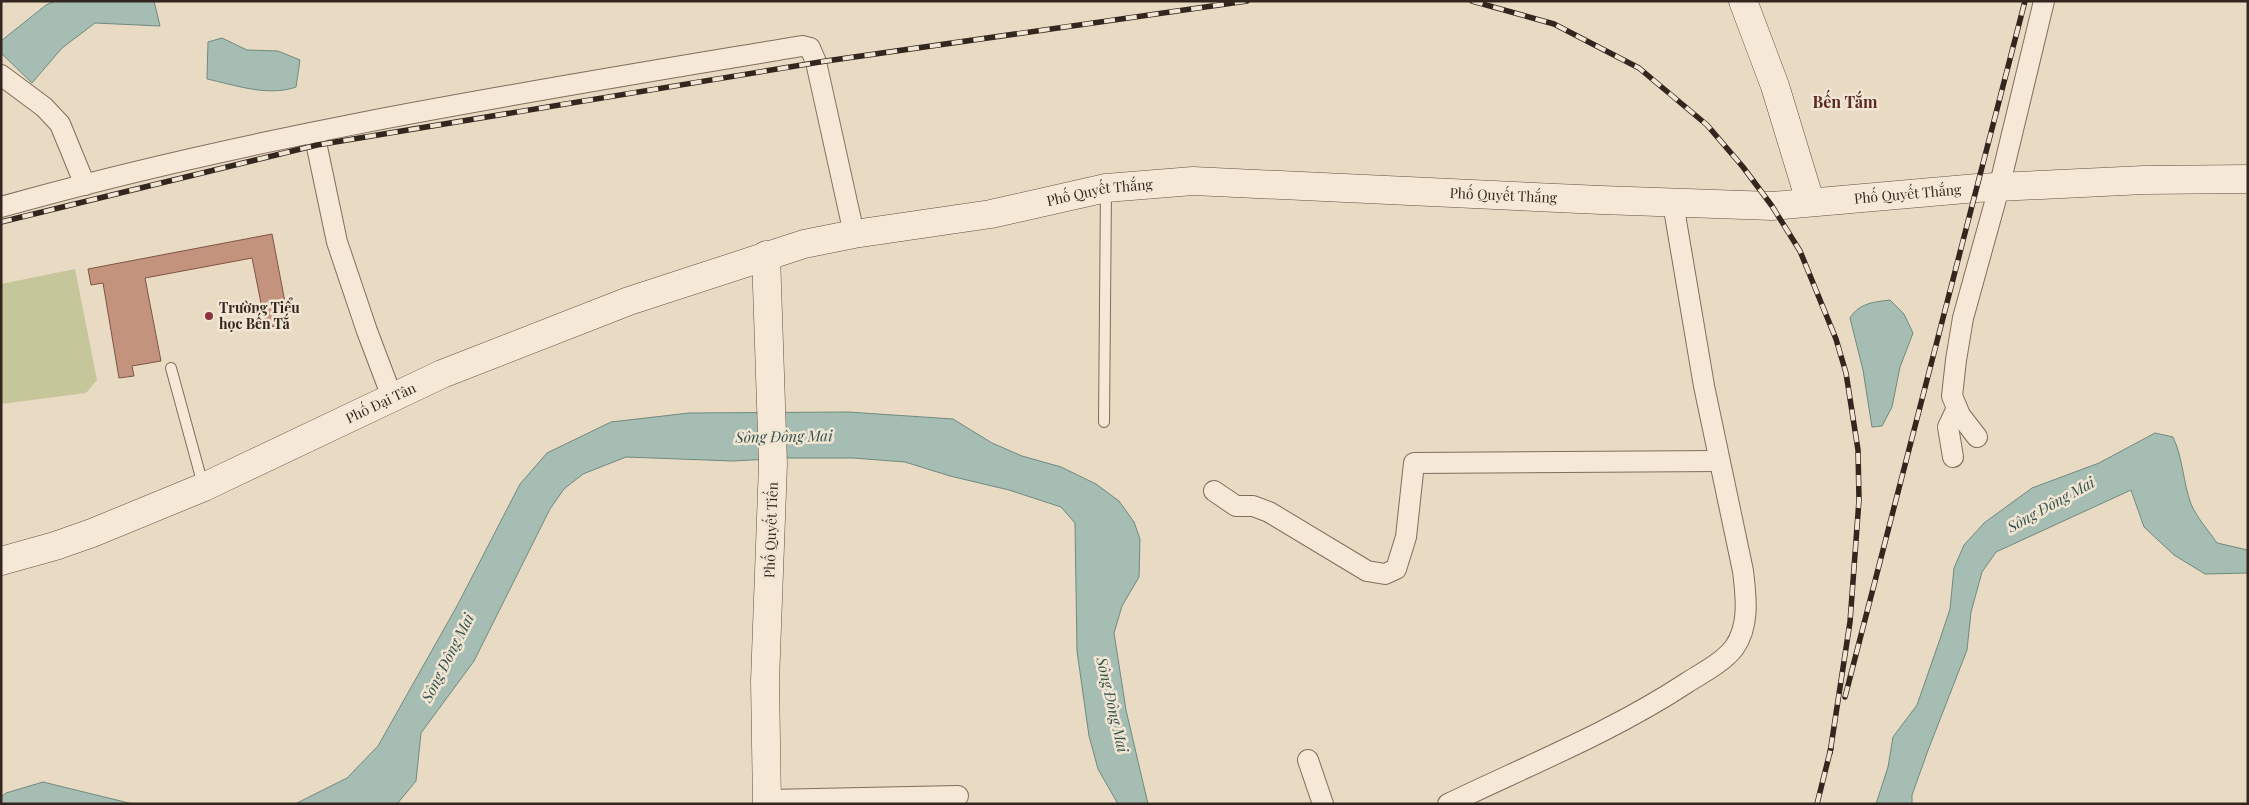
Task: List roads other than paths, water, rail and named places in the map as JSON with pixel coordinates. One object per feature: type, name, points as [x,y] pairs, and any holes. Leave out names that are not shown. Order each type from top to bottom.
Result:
[{"type":"main road","points":[[1743,1],[1775,86],[1810,201]]},
{"type":"main road","name":"Phố Quyết Thắng","points":[[766,255],[854,234],[991,214],[1106,188],[1193,181],[1772,206],[1810,201],[1999,188],[2144,180],[2248,179]]},
{"type":"main road","name":"Phố Đại Tân","points":[[1,561],[55,546],[92,533],[204,487],[442,374],[629,301],[766,255]]},
{"type":"main road","name":"Phố Quyết Tiến","points":[[766,255],[773,464],[765,681],[768,802]]},
{"type":"street","points":[[1977,437],[1957,408],[1952,396],[1963,318],[1999,188],[2044,1]]},
{"type":"street","points":[[1,208],[85,185],[314,133],[490,98],[802,46],[810,48],[816,62],[854,234]]},
{"type":"street","points":[[1,75],[44,107],[60,124],[85,185]]},
{"type":"street","points":[[314,133],[336,242],[392,397]]},
{"type":"street","points":[[1448,804],[1652,706],[1715,665],[1734,647],[1746,620],[1746,593],[1688,302],[1673,202]]},
{"type":"street","points":[[1953,457],[1948,427],[1957,408]]},
{"type":"street","points":[[1214,491],[1236,506],[1253,506],[1288,521],[1367,571],[1385,574],[1396,570],[1406,537],[1414,463],[1719,460]]},
{"type":"street","points":[[1308,760],[1323,804]]},
{"type":"street","points":[[768,802],[958,796]]},
{"type":"lane","points":[[1104,422],[1106,188]]},
{"type":"lane","points":[[171,368],[204,487]]},
{"type":"water","points":[[55,1],[154,1],[160,26],[95,23],[62,48],[32,83],[1,53],[1,41],[46,5]]},
{"type":"water","points":[[222,38],[247,50],[278,51],[300,60],[296,87],[274,91],[240,87],[207,79],[208,42]]},
{"type":"water","points":[[1890,300],[1904,314],[1913,333],[1900,367],[1892,407],[1882,426],[1872,427],[1863,370],[1850,318],[1862,306]]},
{"type":"water","name":"Sông Đông Mai","points":[[848,412],[953,419],[992,443],[1022,456],[1061,467],[1096,484],[1119,501],[1134,522],[1140,539],[1139,577],[1122,606],[1114,633],[1126,710],[1148,804],[1118,804],[1098,769],[1089,736],[1077,651],[1075,523],[1061,507],[1009,490],[950,476],[905,462],[853,458],[788,458],[733,461],[626,457],[583,474],[564,489],[550,509],[474,661],[421,733],[416,781],[397,804],[295,804],[347,778],[378,746],[457,606],[520,484],[547,453],[611,422],[689,413]]},
{"type":"water","name":"Sông Đông Mai","points":[[2155,433],[2173,437],[2179,453],[2191,504],[2217,543],[2248,550],[2248,573],[2205,574],[2174,555],[2144,527],[2131,490],[1996,552],[1982,572],[1971,612],[1967,650],[1912,795],[1912,804],[1876,804],[1888,767],[1893,737],[1917,705],[1940,639],[1950,609],[1954,568],[1964,545],[1984,523],[2032,488],[2099,463]]},
{"type":"water","points":[[43,782],[133,804],[1,804],[1,797],[6,793]]},
{"type":"railway","points":[[1,222],[317,145],[826,61],[1247,1]]},
{"type":"railway","points":[[1472,1],[1554,24],[1639,68],[1707,125],[1743,167],[1772,206],[1800,251],[1836,339],[1846,373],[1858,450],[1859,500],[1850,622],[1830,753]]},
{"type":"railway","points":[[1845,697],[2025,1]]},
{"type":"railway","points":[[1817,804],[1831,748]]},
{"type":"place","name":"Trường Tiểu học Bến Tắ","points":[[209,316]]},
{"type":"district","name":"Bến Tắm","points":[[1845,102]]}]
